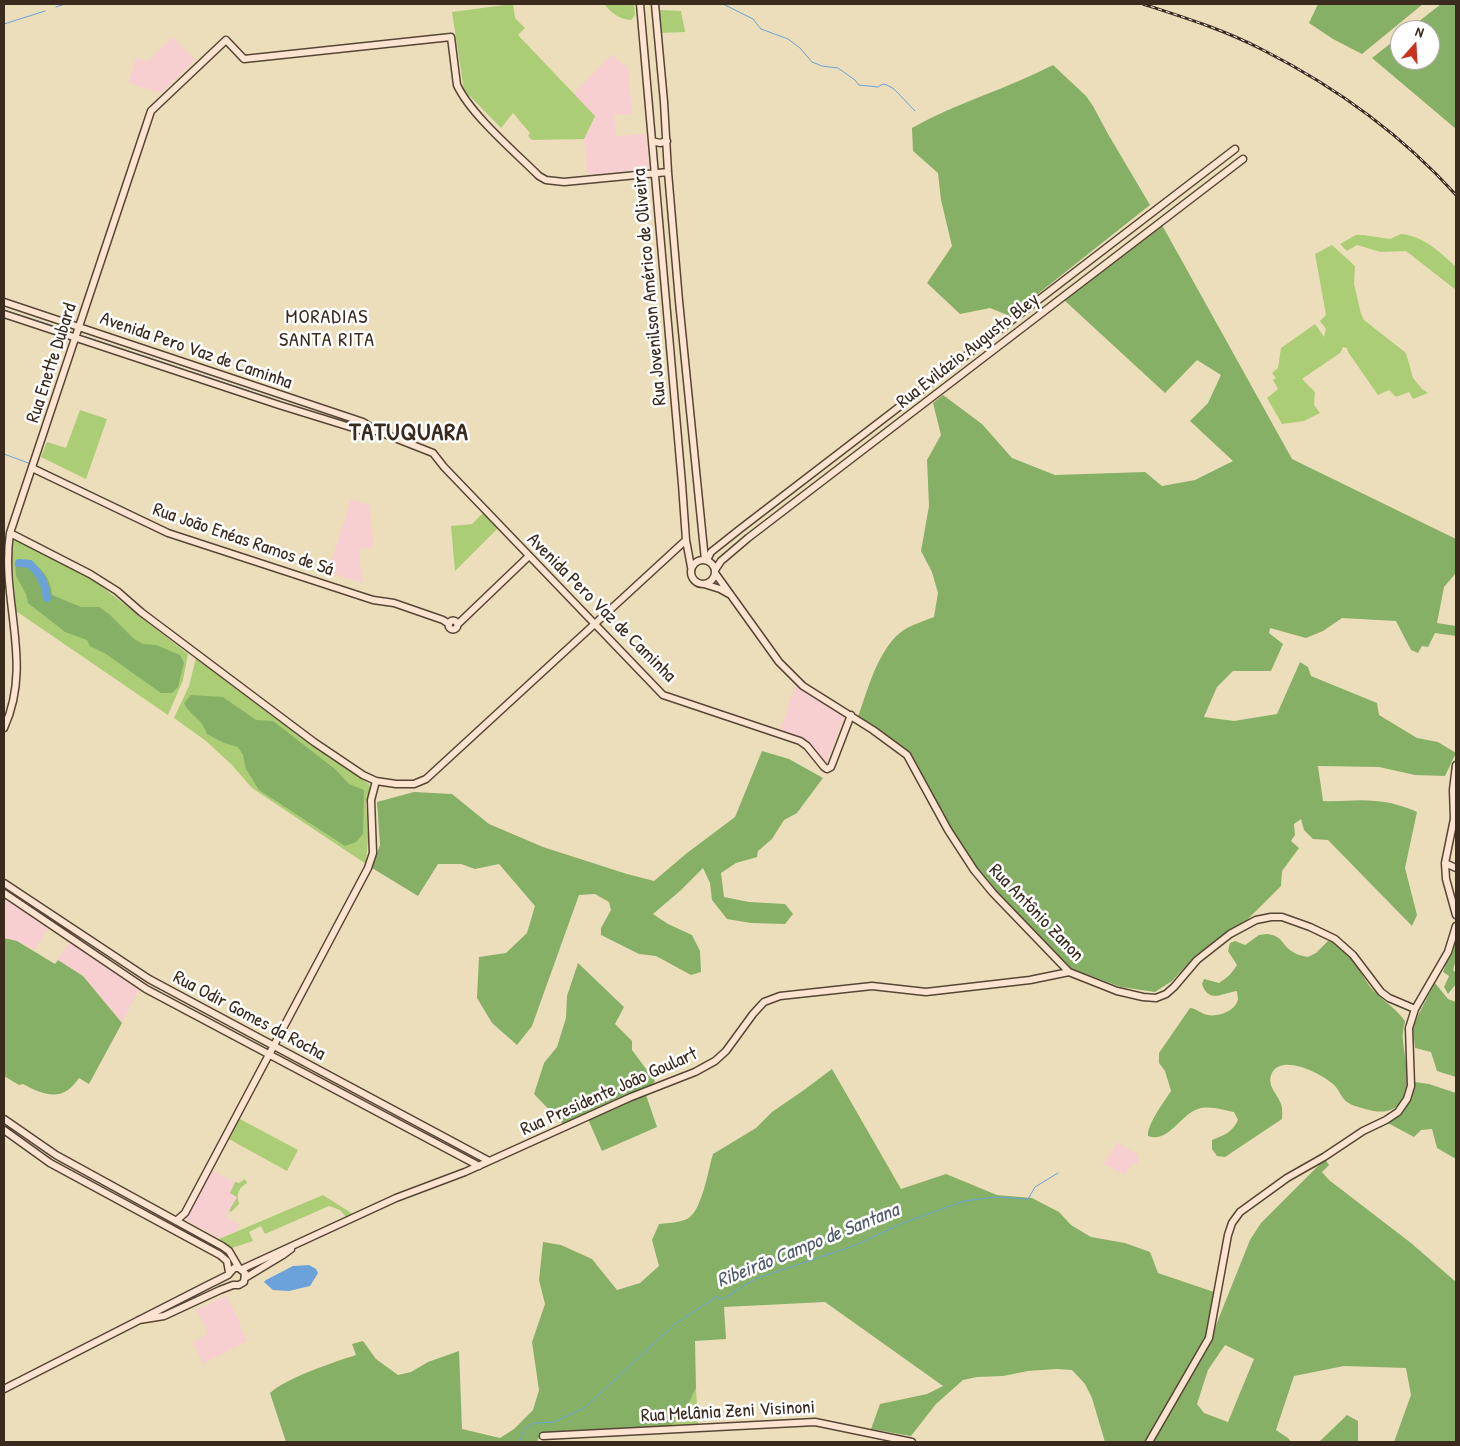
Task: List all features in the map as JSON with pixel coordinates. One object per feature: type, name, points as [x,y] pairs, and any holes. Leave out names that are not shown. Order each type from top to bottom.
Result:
[{"type":"street","name":"Rua Jovenilson Américo de Oliveira","points":[[640,4],[682,475],[686,540],[691,568]]},
{"type":"street","name":"Rua Jovenilson Américo de Oliveira","points":[[655,4],[668,172],[706,560]]},
{"type":"street","name":"Rua Enette Dubard","points":[[4,728],[15,688],[18,661],[7,554],[10,533],[151,111],[226,40],[244,59],[451,37],[457,85],[460,92],[470,106],[539,176],[546,180],[564,182],[654,173]]},
{"type":"street","points":[[652,141],[660,143],[666,141]]},
{"type":"street","name":"Rua Evilázio Augusto Bley","points":[[706,560],[711,552],[1235,149]]},
{"type":"street","name":"Rua Evilázio Augusto Bley","points":[[715,571],[721,561],[744,541],[1243,159]]},
{"type":"street","points":[[654,173],[668,172]]},
{"type":"street","name":"Avenida Pero Vaz de Caminha","points":[[4,302],[363,422],[377,432],[433,453],[444,467],[663,695],[800,742],[807,746],[827,769],[831,768],[851,715]]},
{"type":"street","name":"Avenida Pero Vaz de Caminha","points":[[4,314],[279,405],[363,431],[377,432]]},
{"type":"street","name":"Rua João Enéas Ramos de Sá","points":[[34,465],[168,533],[373,600],[394,603],[443,620],[449,624],[454,621],[458,624],[529,556]]},
{"type":"street","points":[[10,533],[90,574],[117,591],[141,612],[314,742],[363,776],[376,781],[396,784],[414,784],[426,779],[686,540]]},
{"type":"street","points":[[704,550],[711,552]]},
{"type":"street","points":[[704,584],[711,580],[715,571],[712,564],[706,560],[695,562],[691,568],[693,578],[699,583],[720,589],[732,596]]},
{"type":"street","name":"Rua Antônio Zanon","points":[[715,571],[769,649],[803,686],[851,715],[907,755],[948,830],[974,870],[992,892],[1069,972],[1117,991],[1156,998],[1166,994],[1197,960],[1230,934],[1256,920],[1282,917],[1335,939],[1353,955],[1381,992],[1389,998],[1415,1009]]},
{"type":"street","points":[[1456,765],[1452,790],[1454,819],[1445,863],[1446,879],[1456,915]]},
{"type":"street","points":[[176,1220],[185,1213],[368,868],[373,853],[371,800],[376,781]]},
{"type":"street","points":[[1445,863],[1456,868]]},
{"type":"street","name":"Rua Odir Gomes da Rocha","points":[[4,883],[149,979],[489,1161]]},
{"type":"street","name":"Rua Odir Gomes da Rocha","points":[[4,893],[146,988],[479,1166]]},
{"type":"street","points":[[1150,1442],[1210,1338],[1228,1235],[1232,1223],[1244,1209],[1292,1174],[1398,1112],[1407,1099],[1411,1086],[1409,1028],[1415,1009],[1448,952],[1456,926]]},
{"type":"street","name":"Rua Presidente João Goulart","points":[[4,1389],[139,1320],[228,1273],[234,1268],[241,1269],[396,1198],[465,1172],[631,1097],[695,1072],[715,1061],[726,1051],[753,1014],[764,1002],[772,998],[872,986],[926,992],[1030,980],[1069,972]]},
{"type":"street","points":[[4,1119],[56,1155],[229,1251],[245,1278]]},
{"type":"street","points":[[4,1130],[50,1163],[220,1255],[227,1261],[229,1280],[233,1285]]},
{"type":"street","points":[[462,1157],[465,1172]]},
{"type":"street","points":[[147,1214],[147,1209],[150,1207]]},
{"type":"street","name":"Rua Presidente João Goulart","points":[[139,1320],[164,1316],[233,1285],[242,1284],[245,1278],[283,1255],[298,1242]]},
{"type":"street","name":"Rua Melânia Zeni Visinoni","points":[[543,1436],[815,1422],[912,1442]]},
{"type":"shaded area","points":[[173,37],[195,60],[161,93],[128,83],[136,58],[148,61]]},
{"type":"shaded area","points":[[612,54],[623,65],[628,65],[632,114],[614,115],[616,136],[646,134],[649,169],[587,175],[584,139],[595,116],[573,94]]},
{"type":"shaded area","points":[[351,499],[369,505],[374,547],[359,549],[362,583],[328,572]]},
{"type":"shaded area","points":[[796,684],[844,716],[826,764],[804,739],[780,731]]},
{"type":"shaded area","points":[[4,898],[48,928],[34,950],[17,941],[4,938]]},
{"type":"shaded area","points":[[69,942],[140,988],[122,1023],[83,976],[58,960]]},
{"type":"shaded area","points":[[1117,1142],[1138,1155],[1138,1165],[1132,1164],[1125,1175],[1104,1164]]},
{"type":"shaded area","points":[[212,1170],[235,1182],[230,1193],[237,1196],[226,1217],[239,1224],[237,1231],[219,1238],[186,1220]]},
{"type":"shaded area","points":[[227,1295],[247,1341],[203,1364],[193,1342],[208,1334],[196,1310]]},
{"type":"green space","points":[[513,4],[515,18],[525,28],[518,35],[595,116],[584,139],[532,140],[528,136],[530,133],[513,113],[501,128],[464,90],[452,12]]},
{"type":"green space","points":[[604,4],[634,4],[635,15],[631,20],[619,17]]},
{"type":"green space","points":[[1318,4],[1423,4],[1403,20],[1390,20],[1390,31],[1362,54],[1333,39],[1309,23]]},
{"type":"green space","points":[[1441,4],[1456,4],[1456,129],[1372,58],[1390,44],[1390,70],[1440,70],[1440,20],[1421,20]]},
{"type":"green space","points":[[660,10],[681,11],[685,32],[660,33]]},
{"type":"green space","points":[[1053,65],[1086,96],[1093,106],[1150,205],[1010,316],[990,308],[960,314],[927,283],[952,246],[941,200],[938,173],[913,151],[912,128]]},
{"type":"green space","points":[[1162,225],[1292,459],[1456,539],[1456,573],[1444,587],[1437,623],[1456,626],[1456,636],[1435,633],[1428,647],[1422,646],[1418,653],[1411,650],[1396,621],[1342,618],[1323,631],[1306,638],[1270,628],[1269,633],[1283,644],[1271,671],[1233,671],[1217,687],[1204,717],[1234,721],[1277,714],[1300,662],[1308,667],[1311,676],[1377,703],[1379,715],[1417,738],[1438,742],[1456,753],[1445,776],[1415,775],[1379,767],[1318,766],[1323,801],[1362,800],[1381,802],[1417,812],[1405,868],[1417,915],[1412,926],[1328,840],[1313,839],[1304,830],[1301,819],[1294,824],[1295,835],[1291,841],[1299,848],[1282,871],[1281,886],[1248,919],[1196,955],[1172,981],[1155,992],[1121,987],[1070,968],[981,876],[951,830],[907,750],[858,717],[876,667],[890,643],[909,627],[934,617],[938,593],[932,572],[921,551],[929,506],[927,460],[941,435],[933,403],[943,395],[982,424],[1012,458],[1055,475],[1145,472],[1162,486],[1195,480],[1233,461],[1190,421],[1208,403],[1221,375],[1197,360],[1165,393],[1064,300]]},
{"type":"green space","points":[[1401,234],[1409,235],[1425,242],[1456,267],[1456,290],[1406,251],[1381,252],[1357,245],[1347,251],[1340,244],[1356,235],[1390,239]]},
{"type":"green space","points":[[1332,245],[1355,266],[1354,284],[1364,320],[1406,353],[1413,378],[1428,393],[1413,399],[1409,392],[1396,397],[1389,390],[1378,395],[1347,348],[1343,347],[1340,353],[1302,379],[1315,392],[1314,405],[1320,413],[1304,421],[1282,424],[1267,398],[1278,389],[1273,380],[1276,378],[1272,373],[1278,368],[1281,348],[1315,324],[1324,337],[1326,329],[1320,321],[1326,315],[1315,254]]},
{"type":"green space","points":[[80,410],[107,419],[86,479],[41,457],[47,442],[66,448]]},
{"type":"green space","points":[[483,513],[498,528],[455,571],[451,526],[472,524]]},
{"type":"green space","points":[[14,538],[87,575],[188,654],[183,680],[168,715],[16,611],[12,557]]},
{"type":"green space","points":[[26,560],[37,566],[44,573],[52,595],[81,607],[99,607],[109,614],[134,639],[143,644],[156,645],[180,655],[184,663],[178,687],[172,693],[161,693],[106,654],[90,646],[87,640],[65,632],[28,603],[26,594],[16,576],[15,562]]},
{"type":"green space","points":[[196,658],[369,784],[370,790],[366,803],[368,838],[366,864],[252,788],[232,765],[206,741],[174,718],[189,686]]},
{"type":"green space","points":[[191,695],[223,697],[256,720],[273,721],[335,769],[349,784],[364,790],[363,834],[356,842],[345,846],[259,790],[246,769],[243,755],[238,747],[224,743],[207,734],[202,724],[187,708],[184,703]]},
{"type":"green space","points":[[762,751],[789,759],[823,778],[797,813],[784,820],[772,839],[758,851],[757,857],[736,863],[721,873],[724,897],[749,902],[785,904],[793,914],[785,924],[751,923],[727,919],[712,900],[710,883],[703,868],[653,914],[668,924],[692,935],[700,951],[701,972],[691,975],[656,956],[639,954],[601,935],[601,928],[611,910],[609,902],[595,894],[579,895],[532,1026],[517,1045],[492,1023],[477,998],[479,957],[506,953],[527,933],[535,906],[499,864],[475,869],[461,864],[438,864],[418,896],[372,868],[380,845],[377,802],[414,792],[452,794],[489,824],[543,847],[654,881],[687,853],[735,817]]},
{"type":"green space","points":[[1267,934],[1280,939],[1295,953],[1308,957],[1316,953],[1328,941],[1336,943],[1349,954],[1374,991],[1405,1021],[1403,1038],[1407,1078],[1401,1102],[1390,1110],[1375,1111],[1365,1109],[1345,1100],[1335,1086],[1320,1075],[1302,1067],[1284,1065],[1277,1067],[1270,1077],[1271,1085],[1282,1106],[1282,1119],[1225,1157],[1217,1156],[1212,1149],[1212,1140],[1224,1135],[1234,1127],[1238,1120],[1234,1112],[1211,1108],[1198,1109],[1186,1116],[1162,1136],[1148,1136],[1153,1119],[1171,1091],[1165,1071],[1159,1063],[1159,1053],[1190,1008],[1212,1015],[1221,1014],[1234,1007],[1238,999],[1237,991],[1212,996],[1208,994],[1202,984],[1204,979],[1219,983],[1235,968],[1237,965],[1228,951],[1230,943],[1235,941],[1245,945],[1259,935]]},
{"type":"green space","points":[[4,938],[17,941],[55,964],[58,960],[83,976],[122,1023],[89,1084],[79,1078],[63,1093],[51,1094],[39,1092],[23,1084],[19,1085],[4,1076]]},
{"type":"green space","points":[[1456,938],[1456,960],[1453,970],[1456,973],[1456,984],[1448,994],[1444,987],[1449,976],[1443,972]]},
{"type":"green space","points":[[578,963],[624,1007],[615,1024],[632,1041],[632,1050],[655,1081],[646,1095],[657,1127],[602,1151],[587,1117],[563,1124],[534,1094],[544,1063],[557,1047],[566,1018],[567,996]]},
{"type":"green space","points":[[1435,983],[1448,999],[1456,1002],[1456,1077],[1437,1071],[1431,1052],[1415,1048],[1413,1028]]},
{"type":"green space","points":[[832,1069],[901,1189],[946,1174],[997,1195],[1032,1198],[1059,1212],[1071,1225],[1091,1237],[1125,1243],[1150,1252],[1158,1273],[1214,1292],[1207,1338],[1177,1392],[1159,1417],[1145,1442],[1105,1442],[1092,1398],[1085,1384],[1072,1370],[1056,1369],[963,1380],[936,1404],[911,1436],[871,1429],[880,1404],[927,1394],[943,1386],[825,1302],[724,1307],[726,1339],[695,1341],[696,1388],[687,1407],[671,1426],[541,1433],[537,1442],[286,1442],[270,1393],[298,1376],[356,1355],[352,1344],[363,1341],[376,1359],[398,1375],[411,1372],[428,1362],[459,1351],[462,1429],[500,1438],[514,1429],[533,1410],[539,1390],[532,1342],[545,1304],[539,1280],[543,1242],[561,1245],[592,1259],[617,1290],[640,1283],[659,1266],[652,1240],[659,1224],[687,1219],[697,1208],[707,1180],[713,1154],[756,1128],[772,1112]]},
{"type":"green space","points":[[1415,1082],[1429,1084],[1456,1093],[1456,1159],[1437,1148],[1432,1129],[1421,1130],[1414,1137],[1386,1122],[1399,1114],[1406,1106]]},
{"type":"green space","points":[[238,1118],[298,1150],[287,1171],[227,1138]]},
{"type":"green space","points":[[1325,1159],[1329,1165],[1322,1172],[1329,1180],[1411,1243],[1456,1282],[1456,1442],[1394,1442],[1411,1395],[1406,1368],[1344,1366],[1294,1376],[1276,1430],[1291,1442],[1153,1442],[1213,1339],[1214,1330],[1250,1240],[1261,1223]],"holes":[[[1225,1345],[1254,1359],[1228,1422],[1204,1413],[1197,1404],[1208,1370]]]},
{"type":"green space","points":[[245,1179],[247,1183],[240,1189],[238,1195],[239,1204],[231,1212],[229,1211],[237,1197],[230,1193],[235,1182],[239,1183]]},
{"type":"green space","points":[[323,1195],[353,1214],[347,1218],[340,1210],[329,1206],[265,1234],[261,1226],[249,1232],[253,1241],[232,1248],[219,1239]]},
{"type":"green space","points":[[696,1388],[698,1424],[671,1426],[687,1407]]},
{"type":"green space","points":[[1347,1415],[1358,1421],[1358,1442],[1319,1442]]},
{"type":"water","points":[[309,1265],[316,1269],[318,1273],[310,1286],[289,1291],[273,1290],[264,1282],[293,1266]]},
{"type":"waterway","points":[[56,7],[65,4]]},
{"type":"waterway","points":[[723,4],[753,19],[761,29],[788,39],[800,48],[812,62],[822,66],[838,68],[859,85],[878,87],[883,84],[887,85],[894,89],[915,111]]},
{"type":"waterway","points":[[4,24],[45,11]]},
{"type":"waterway","points":[[4,310],[54,326]]},
{"type":"waterway","points":[[86,337],[183,369]]},
{"type":"waterway","points":[[192,372],[270,398]]},
{"type":"waterway","points":[[4,454],[31,464]]},
{"type":"waterway","points":[[35,465],[124,508]]},
{"type":"waterway","points":[[154,523],[176,532]]},
{"type":"waterway","points":[[19,563],[30,564],[37,572],[44,584],[47,598]]},
{"type":"waterway","name":"Ribeirão Campo de Santana","points":[[517,1442],[520,1440],[524,1429],[535,1423],[554,1422],[584,1408],[675,1324],[716,1297],[723,1299],[755,1279],[853,1246],[903,1223],[964,1201],[996,1197],[1028,1199],[1035,1187],[1058,1173]]},
{"type":"railway","points":[[1143,4],[1234,36],[1290,64],[1367,114],[1413,152],[1456,195]]},
{"type":"district","name":"MORADIAS SANTA RITA","points":[[327,330]]},
{"type":"district","name":"TATUQUARA","points":[[409,434]]}]
